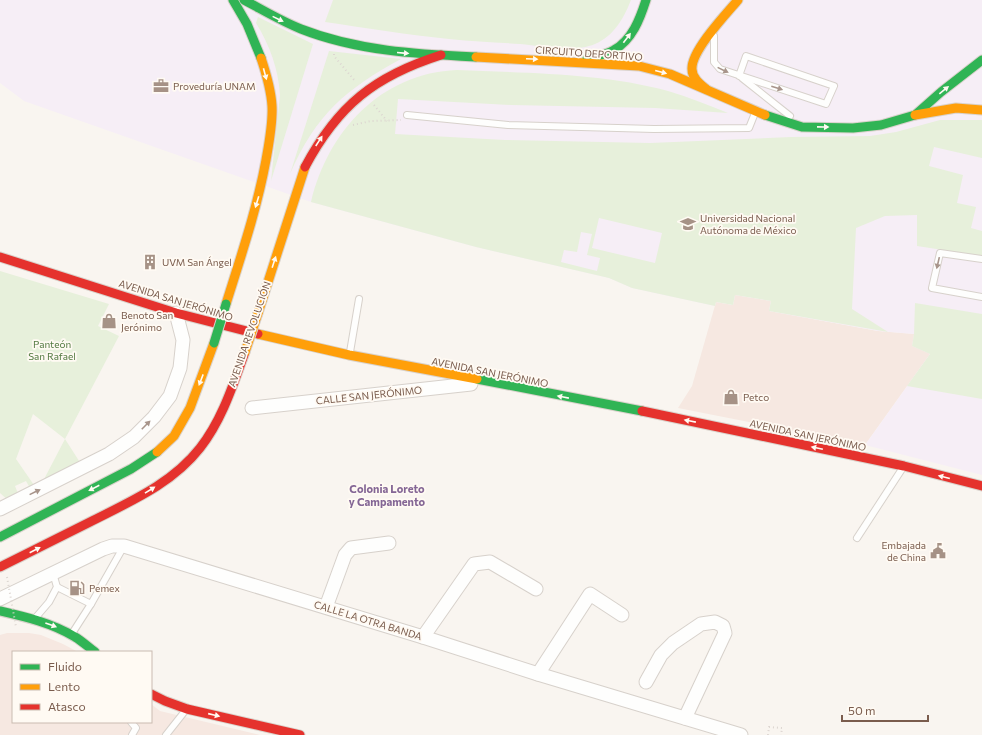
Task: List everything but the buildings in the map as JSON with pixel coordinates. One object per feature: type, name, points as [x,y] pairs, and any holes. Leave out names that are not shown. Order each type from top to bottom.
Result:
[{"type":"main road","points":[[0,537],[131,469],[156,453],[174,436],[194,409],[210,368],[214,343],[262,185],[272,119],[272,106],[269,90],[260,56],[245,20],[233,0]]},
{"type":"main road","name":"CIRCUITO DEPORTIVO","points":[[244,0],[281,20],[321,36],[344,43],[392,52],[640,66],[670,74],[756,112],[802,127],[853,128],[881,125],[914,115],[982,60]]},
{"type":"main road","points":[[581,62],[622,45],[637,22],[646,0]]},
{"type":"main road","points":[[707,90],[694,78],[692,62],[714,29],[738,0]]},
{"type":"main road","name":"AVENIDA REVOLUCIÓN","points":[[0,567],[149,492],[178,471],[200,448],[245,352],[303,171],[310,155],[326,130],[341,112],[380,80],[409,65],[441,55]]},
{"type":"main road","points":[[914,115],[956,108],[982,110]]},
{"type":"main road","name":"AVENIDA SAN JERÓNIMO","points":[[0,257],[176,313],[235,329],[349,356],[694,421],[904,466],[982,486]]},
{"type":"main road","points":[[0,611],[34,619],[71,634],[94,651]]},
{"type":"main road","points":[[152,694],[187,709],[275,732],[300,735]]},
{"type":"street","points":[[3,503],[109,454],[134,437],[154,417],[170,396],[180,368],[183,340],[176,313]]},
{"type":"street","name":"CALLE SAN JERÓNIMO","points":[[252,408],[485,382]]},
{"type":"street","points":[[326,608],[345,555],[351,548],[389,543]]},
{"type":"street","name":"CALLE LA OTRA BANDA","points":[[0,599],[108,547],[124,546],[741,735]]},
{"type":"street","points":[[423,637],[474,564],[490,562],[536,589]]},
{"type":"street","points":[[538,674],[590,594],[622,615]]},
{"type":"street","points":[[646,682],[661,655],[673,643],[702,624],[715,622],[723,626],[725,632],[685,718]]},
{"type":"lane","points":[[714,29],[714,62],[720,69],[739,76],[826,104],[834,86],[746,56],[739,76]]},
{"type":"lane","points":[[739,76],[802,127]]},
{"type":"lane","points":[[407,115],[508,125],[654,129],[749,128],[756,112]]},
{"type":"lane","points":[[982,259],[940,252],[932,288],[982,297]]},
{"type":"lane","points":[[349,356],[359,299]]},
{"type":"lane","points":[[857,538],[904,466]]},
{"type":"lane","points":[[71,634],[91,604],[124,546]]},
{"type":"lane","points":[[34,619],[49,602],[57,587],[53,574]]},
{"type":"lane","points":[[57,587],[91,604]]},
{"type":"lane","points":[[166,735],[187,709]]},
{"type":"lane","points":[[132,723],[136,728],[132,735]]},
{"type":"path","points":[[350,126],[371,121],[401,120],[407,115]]},
{"type":"path","points":[[7,577],[16,627]]},
{"type":"path","points":[[768,735],[769,727],[782,728],[780,735]]},
{"type":"shaded area","name":"Universidad Nacional Autónoma de México","points":[[0,0],[982,0],[982,475],[865,445],[930,354],[912,346],[914,334],[878,331],[769,311],[771,301],[735,295],[733,305],[716,302],[715,306],[632,288],[609,278],[476,247],[311,202],[24,101],[0,83]]},
{"type":"shaded area","points":[[735,295],[771,301],[769,311],[878,331],[914,334],[930,354],[865,445],[678,408],[692,386],[716,302],[733,305]]},
{"type":"shaded area","points":[[7,633],[29,633],[41,635],[76,651],[12,651],[12,723],[152,723],[152,705],[160,711],[260,735],[0,735],[0,635]]},
{"type":"green space","points":[[333,0],[631,0],[618,26],[602,41],[587,47],[568,48],[467,41],[325,22]]},
{"type":"green space","points":[[258,17],[313,44],[271,181],[280,95],[275,66],[265,40],[256,23]]},
{"type":"green space","points":[[329,51],[401,59],[364,81],[335,105],[322,119],[311,135],[290,174]]},
{"type":"green space","points":[[457,70],[590,77],[643,85],[668,91],[728,113],[655,108],[511,105],[398,99],[395,134],[505,140],[650,143],[791,137],[870,136],[896,132],[940,120],[982,120],[982,158],[934,147],[929,166],[963,175],[957,203],[976,207],[971,228],[982,231],[982,256],[917,246],[917,215],[885,216],[856,228],[852,309],[888,332],[769,311],[771,301],[735,295],[733,305],[716,302],[715,306],[632,288],[609,278],[476,247],[311,202],[319,176],[330,152],[345,130],[362,110],[382,94],[405,82],[430,74]],"holes":[[[599,218],[662,233],[655,263],[592,248]],[[581,232],[592,234],[587,255],[600,258],[597,271],[561,262],[564,250],[577,252]]]},
{"type":"green space","name":"Panteón San Rafael","points":[[0,271],[109,304],[98,326],[119,336],[65,439],[33,414],[16,459],[36,488],[31,490],[26,481],[15,486],[19,496],[9,501],[0,493]]},
{"type":"green space","points":[[915,303],[982,314],[982,399],[907,386],[930,354],[912,346]]},
{"type":"green space","points":[[65,439],[81,464],[41,485]]},
{"type":"traffic: fast","points":[[233,0],[247,24],[261,58]]},
{"type":"traffic: fast","points":[[244,0],[301,29],[344,42],[365,47],[409,53],[476,57]]},
{"type":"traffic: fast","points":[[587,59],[611,52],[626,41],[638,22],[646,0]]},
{"type":"traffic: fast","points":[[765,115],[802,127],[853,128],[881,125],[915,115],[941,92],[982,60]]},
{"type":"traffic: fast","points":[[214,343],[226,304]]},
{"type":"traffic: fast","points":[[477,379],[642,411]]},
{"type":"traffic: fast","points":[[0,537],[131,469],[157,452]]},
{"type":"traffic: fast","points":[[0,611],[48,624],[78,639],[94,651]]},
{"type":"traffic: slow","points":[[706,89],[693,75],[693,61],[710,33],[738,0]]},
{"type":"traffic: slow","points":[[476,57],[639,66],[670,74],[765,115]]},
{"type":"traffic: slow","points":[[226,304],[258,196],[270,133],[272,113],[271,100],[268,81],[261,58]]},
{"type":"traffic: slow","points":[[915,115],[956,108],[982,110]]},
{"type":"traffic: slow","points":[[258,313],[305,167]]},
{"type":"traffic: slow","points":[[245,352],[258,313]]},
{"type":"traffic: slow","points":[[258,334],[349,355],[477,379]]},
{"type":"traffic: slow","points":[[157,452],[174,436],[190,408],[214,343]]},
{"type":"traffic: jam","points":[[305,167],[331,126],[345,110],[361,96],[378,83],[397,73],[418,63],[441,55]]},
{"type":"traffic: jam","points":[[0,257],[176,313],[258,334]]},
{"type":"traffic: jam","points":[[0,567],[135,499],[163,482],[189,461],[215,426],[245,352]]},
{"type":"traffic: jam","points":[[642,411],[904,466],[982,486]]},
{"type":"traffic: jam","points":[[152,694],[187,709],[300,735]]},
{"type":"place","name":"Proveduría UNAM","points":[[161,86]]},
{"type":"place","name":"Universidad Nacional Autónoma de México","points":[[688,224]]},
{"type":"place","name":"UVM San Ángel","points":[[150,262]]},
{"type":"place","name":"Benoto San Jerónimo","points":[[109,321]]},
{"type":"place","name":"Petco","points":[[731,397]]},
{"type":"place","name":"Embajada de China","points":[[938,551]]},
{"type":"place","name":"Pemex","points":[[77,588]]},
{"type":"district","name":"Colonia Loreto y Campamento","points":[[387,494]]}]
